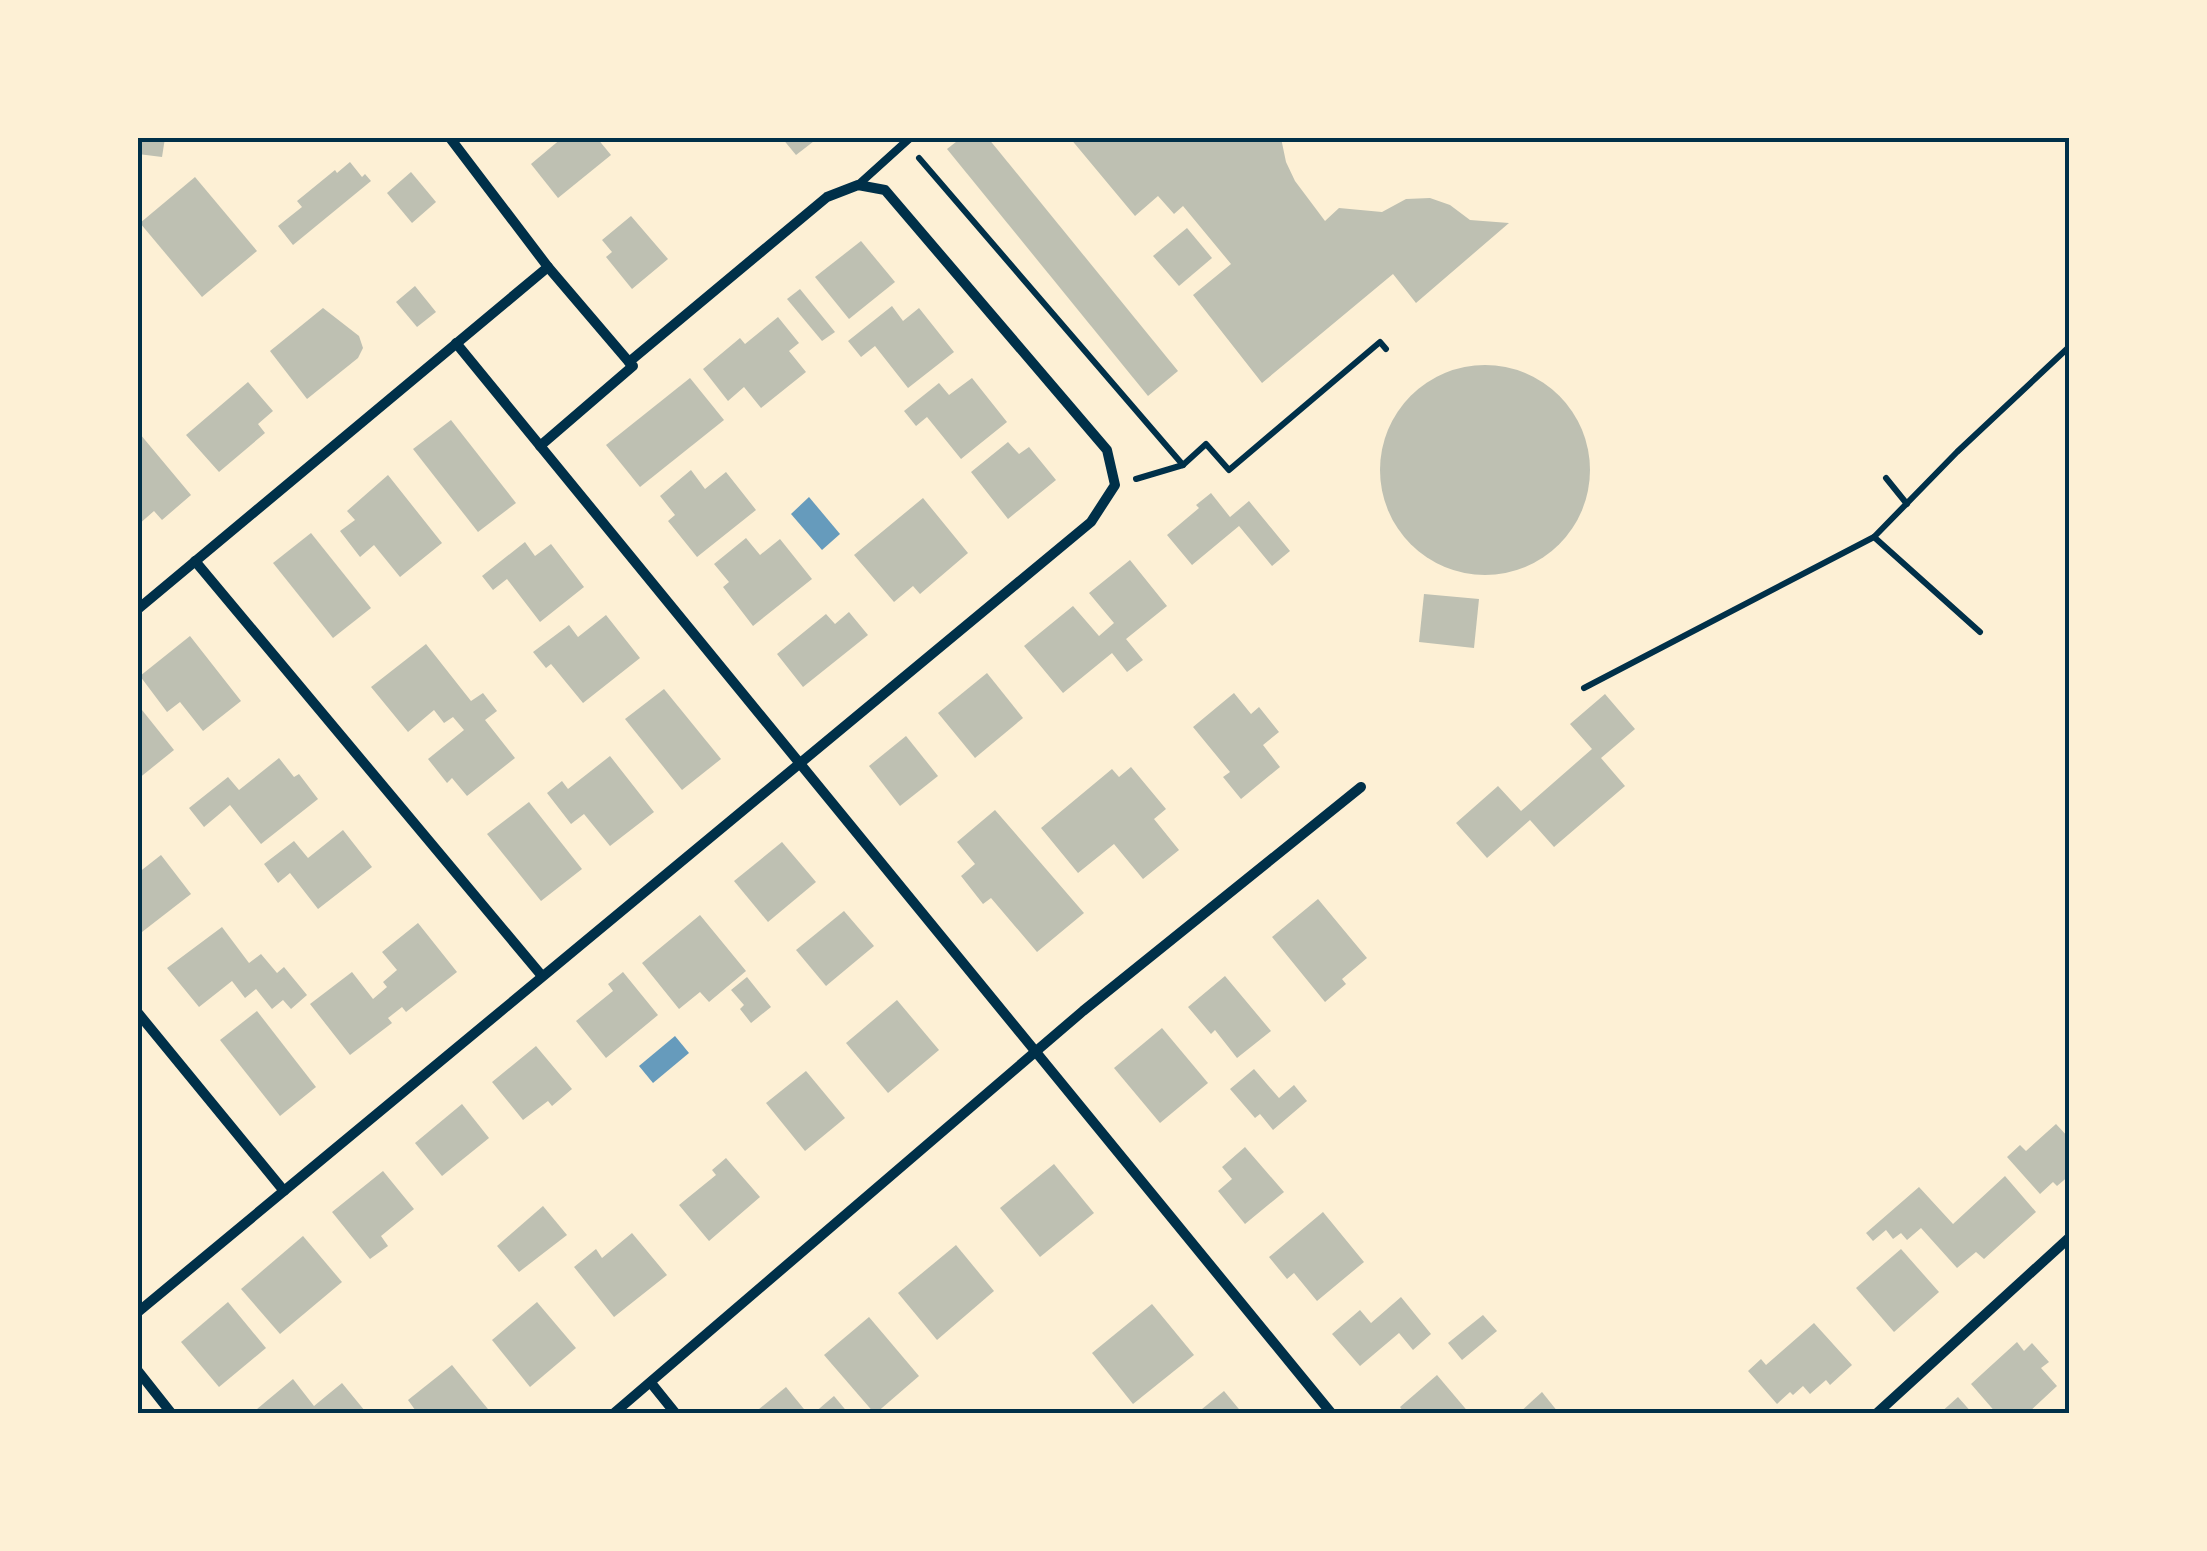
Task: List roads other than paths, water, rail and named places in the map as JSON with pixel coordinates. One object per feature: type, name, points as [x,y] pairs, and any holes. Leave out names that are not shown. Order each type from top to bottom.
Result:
[{"type":"street","points":[[450,138],[548,267],[633,366],[540,446]]},
{"type":"street","points":[[138,1312],[1090,522],[1115,485],[1107,450],[886,190],[858,185],[827,197],[629,362]]},
{"type":"street","points":[[138,609],[548,267]]},
{"type":"street","points":[[456,343],[1332,1414]]},
{"type":"street","points":[[194,561],[542,976]]},
{"type":"street","points":[[614,1414],[1035,1052],[1361,788]]},
{"type":"street","points":[[138,1014],[284,1191]]},
{"type":"street","points":[[1876,1414],[2070,1237]]},
{"type":"street","points":[[138,1371],[172,1414]]},
{"type":"street","points":[[651,1383],[676,1414]]},
{"type":"lane","points":[[858,185],[907,140]]},
{"type":"water","points":[[809,497],[840,534],[822,550],[791,514]]},
{"type":"water","points":[[675,1036],[689,1053],[653,1083],[639,1066]]}]
